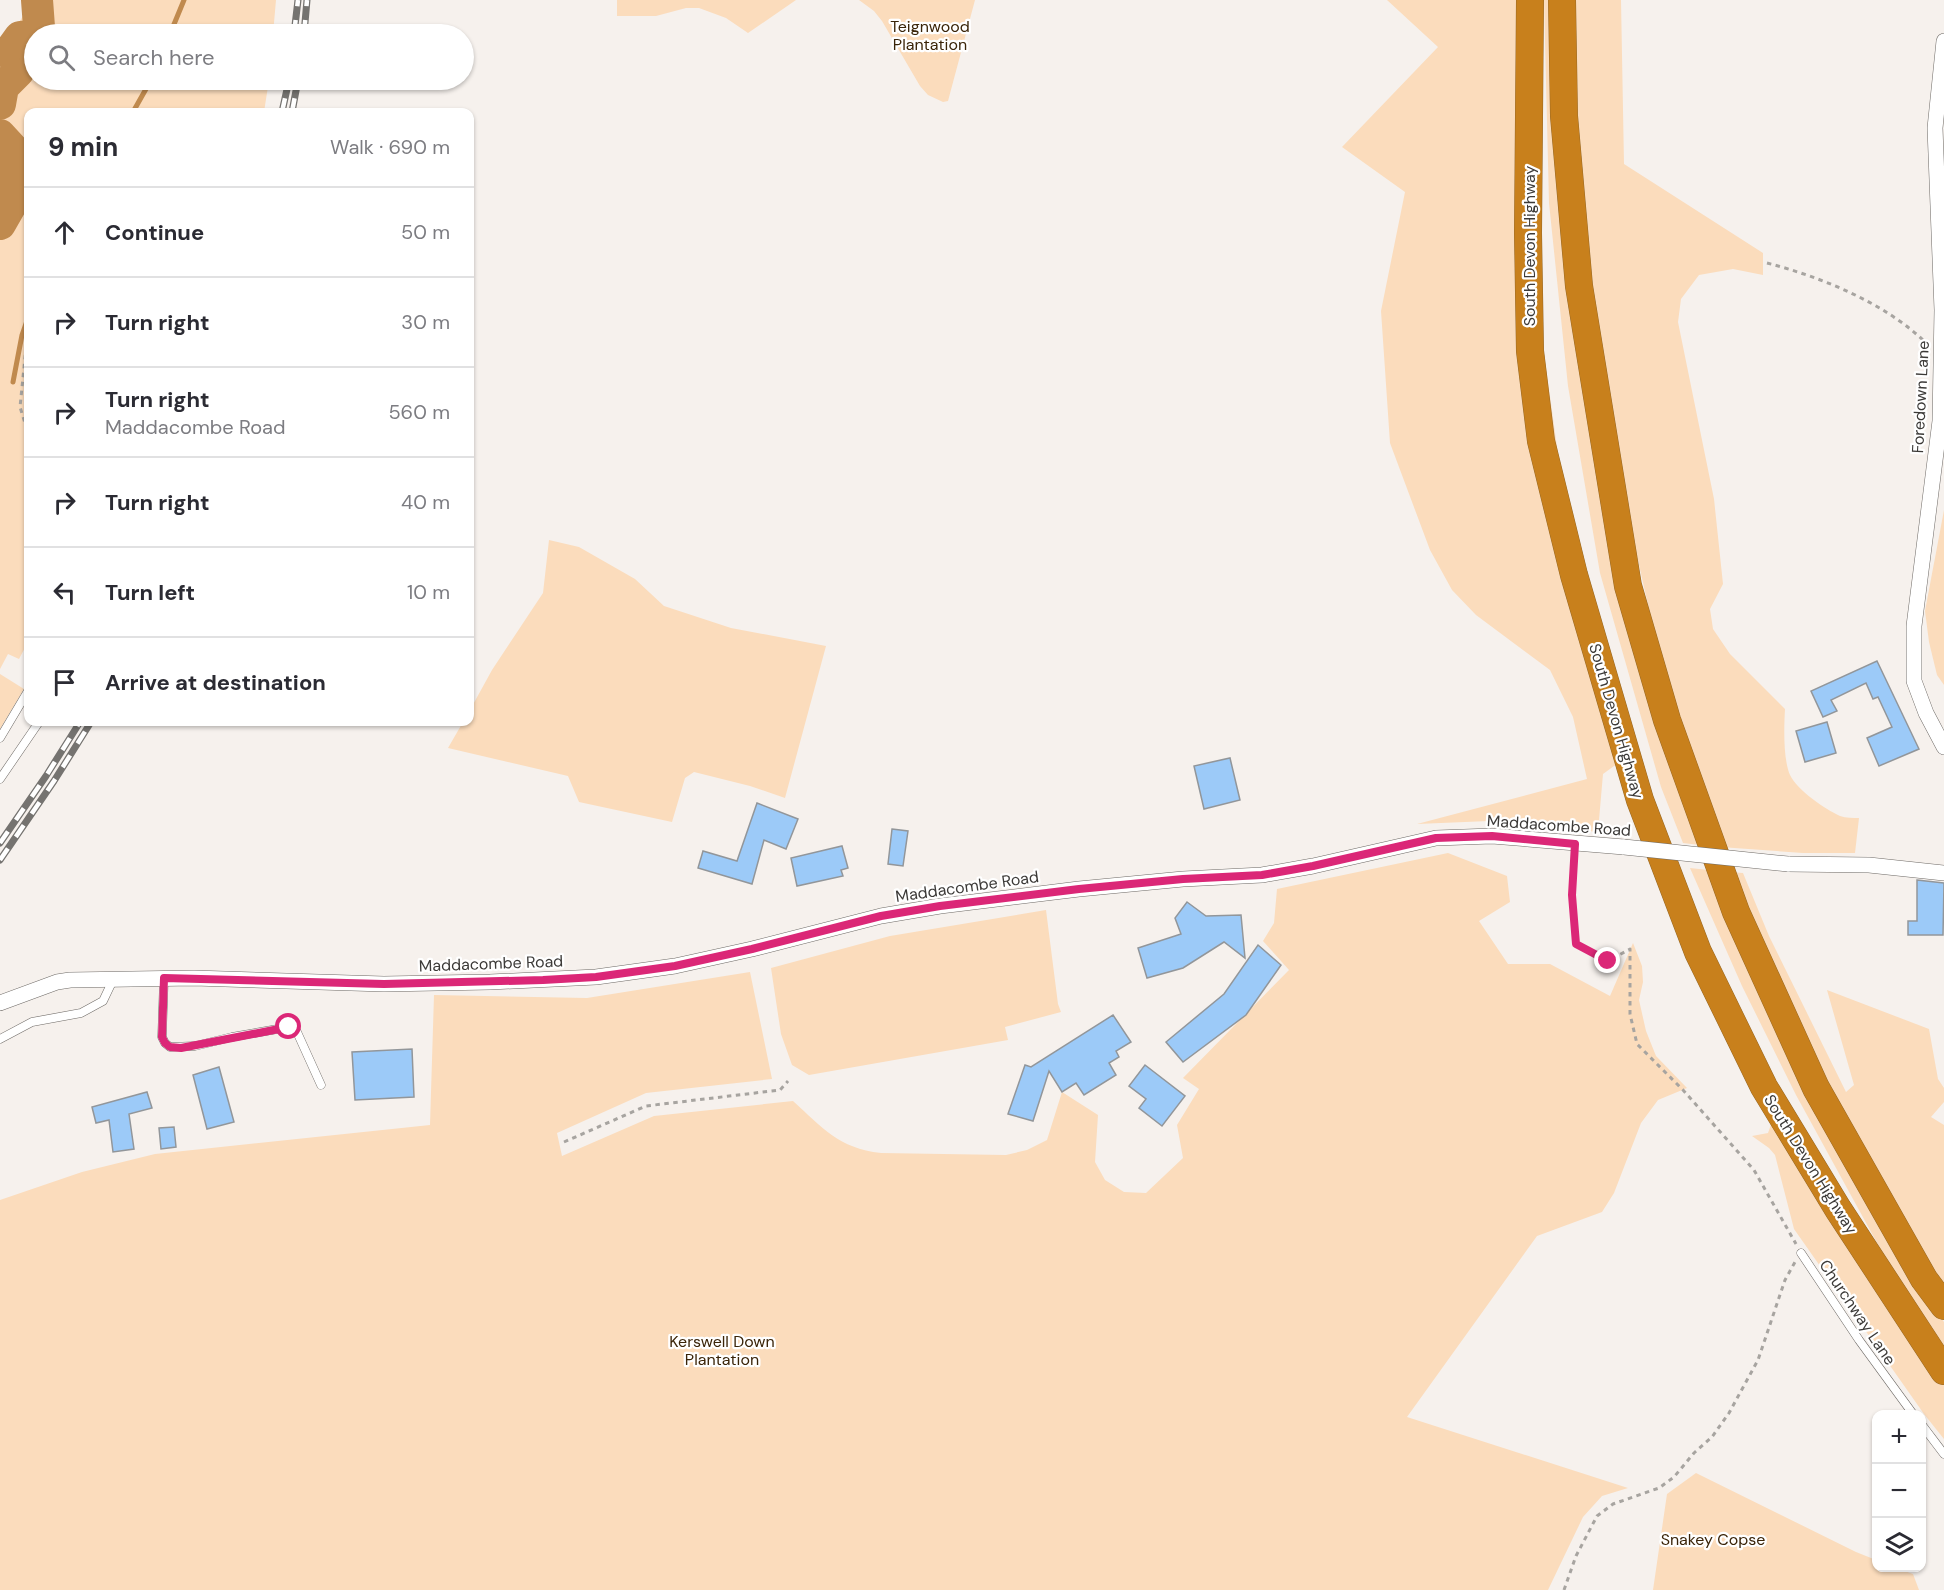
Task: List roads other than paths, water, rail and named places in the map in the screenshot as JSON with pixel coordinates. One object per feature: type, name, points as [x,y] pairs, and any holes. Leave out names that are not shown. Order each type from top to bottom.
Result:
[{"type":"highway","name":"South Devon Highway","points":[[1530,0],[1528,233],[1530,351],[1540,441],[1574,575],[1640,800],[1698,952],[1764,1087],[1838,1209],[1944,1371]]},
{"type":"highway","points":[[1562,0],[1564,116],[1579,286],[1628,586],[1667,720],[1736,912],[1816,1088],[1924,1279],[1944,1306]]},
{"type":"street","name":"Foredown Lane","points":[[1944,41],[1935,128],[1942,310],[1940,421],[1914,626],[1914,681],[1926,712],[1944,747]]},
{"type":"street","name":"Maddacombe Road","points":[[0,1003],[57,982],[113,978],[384,984],[596,977],[675,966],[881,916],[928,908],[1079,889],[1183,879],[1262,875],[1313,866],[1436,838],[1492,836],[1788,864],[1869,865],[1944,873]]},
{"type":"lane","points":[[0,738],[24,698]]},
{"type":"lane","points":[[0,779],[36,726]]},
{"type":"lane","points":[[0,1039],[32,1022],[81,1013],[103,1001],[113,978]]},
{"type":"lane","points":[[164,978],[162,1037],[170,1047],[195,1046],[289,1027],[297,1032],[321,1085]]},
{"type":"lane","name":"Churchway Lane","points":[[1801,1253],[1859,1340],[1910,1410]]},
{"type":"lane","points":[[1926,1430],[1944,1454]]},
{"type":"waterway","points":[[37,0],[39,24]]},
{"type":"waterway","points":[[174,24],[184,0]]},
{"type":"waterway","points":[[0,104],[3,87],[18,72],[12,48],[20,37],[24,36]]},
{"type":"waterway","points":[[135,108],[145,90]]},
{"type":"waterway","points":[[0,135],[12,148],[12,203],[0,224]]},
{"type":"waterway","points":[[13,382],[24,329]]},
{"type":"railway","points":[[295,24],[298,0]]},
{"type":"railway","points":[[305,24],[307,0]]},
{"type":"railway","points":[[283,108],[287,90]]},
{"type":"railway","points":[[293,108],[296,90]]},
{"type":"railway","points":[[0,843],[77,726]]},
{"type":"railway","points":[[0,860],[88,726]]},
{"type":"park label","name":"Teignwood Plantation","points":[[930,35]]},
{"type":"park label","name":"Kerswell Down Plantation","points":[[722,1350]]},
{"type":"park label","name":"Snakey Copse","points":[[1713,1539]]}]
